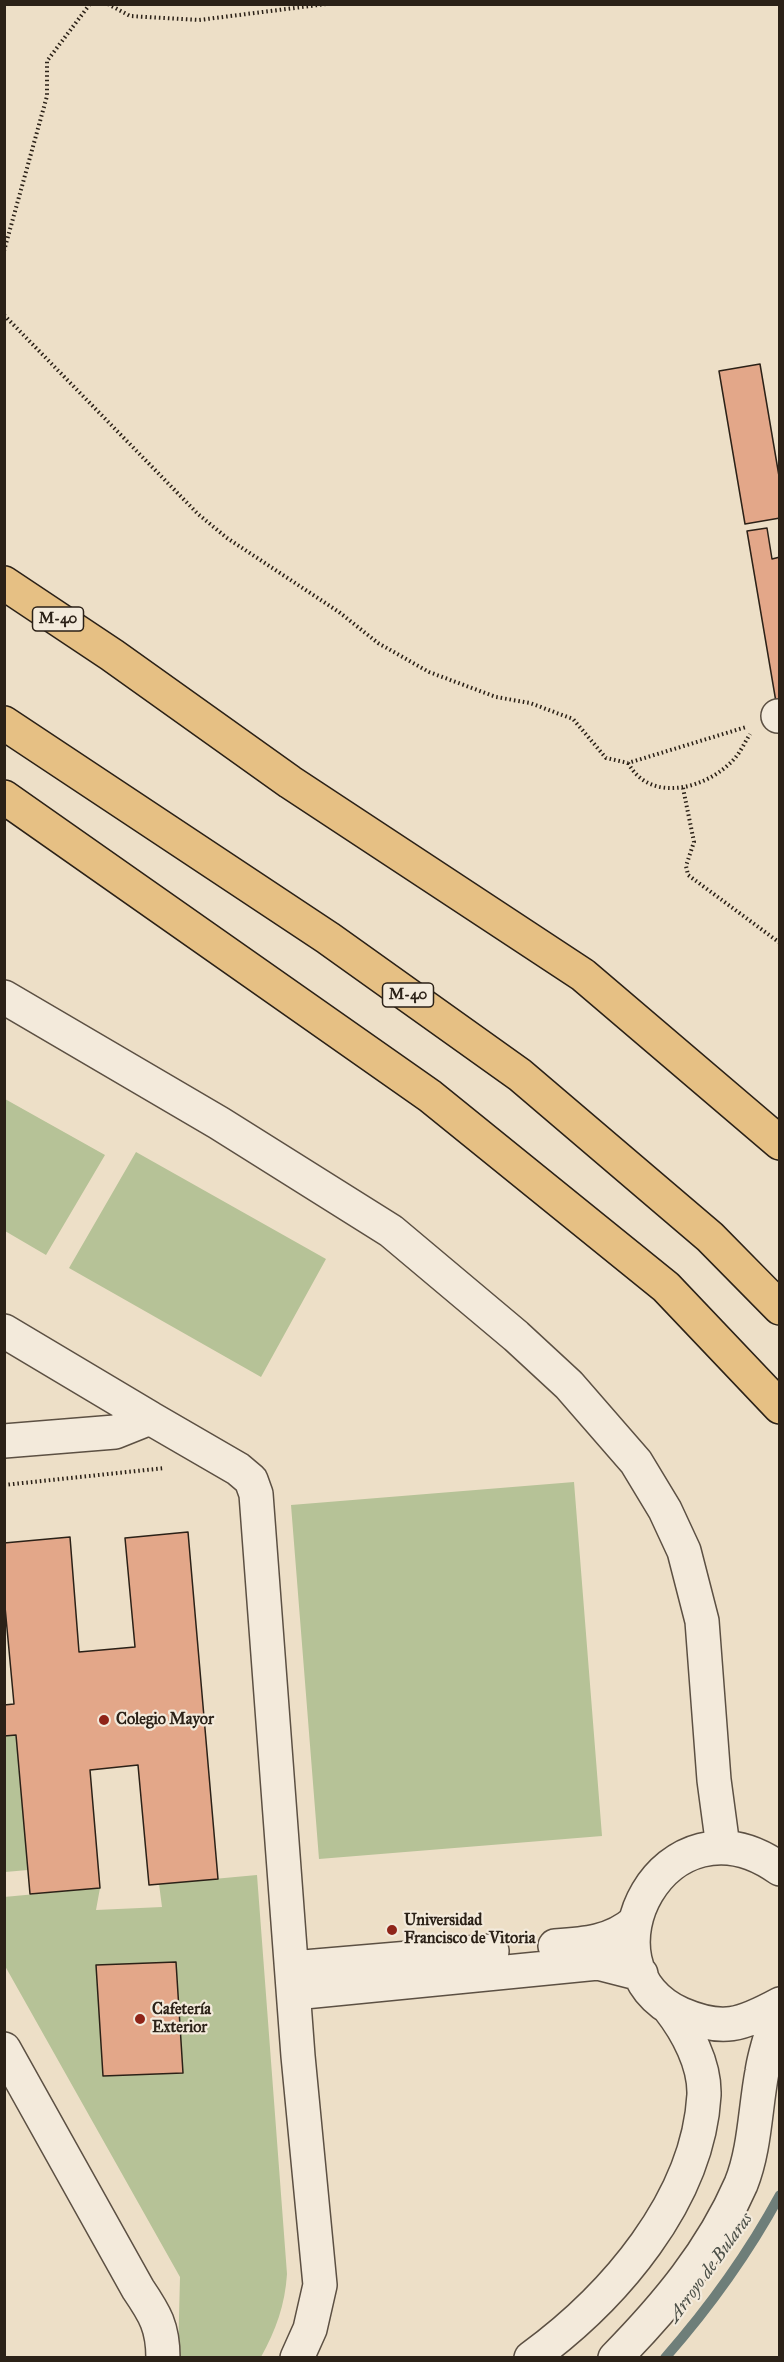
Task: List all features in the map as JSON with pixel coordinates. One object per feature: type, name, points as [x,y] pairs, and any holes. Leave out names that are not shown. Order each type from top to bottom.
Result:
[{"type":"highway","name":"M-40","points":[[4,583],[112,655],[290,782],[582,975],[780,1143]]},
{"type":"highway","name":"M-40","points":[[4,723],[328,938],[520,1075],[710,1237],[780,1308]]},
{"type":"highway","points":[[4,797],[430,1096],[666,1287],[780,1407]]},
{"type":"street","points":[[4,996],[219,1123],[391,1231],[516,1336],[568,1385],[636,1462],[665,1510],[684,1551],[702,1621],[714,1780],[723,1847]]},
{"type":"street","points":[[4,1331],[238,1469],[251,1480],[256,1494],[293,1981],[320,2284],[310,2329],[297,2358]]},
{"type":"street","points":[[4,1442],[115,1432],[150,1418]]},
{"type":"street","points":[[531,2358],[617,2280],[655,2231],[681,2185],[696,2140],[704,2094],[700,2065],[683,2026],[653,1993],[641,1974],[634,1948],[634,1922],[642,1898],[656,1877],[676,1861],[698,1851],[723,1847],[744,1850],[765,1858],[780,1869]]},
{"type":"street","points":[[293,1981],[590,1943],[621,1934],[634,1922]]},
{"type":"street","points":[[293,1981],[598,1963],[641,1974]]},
{"type":"street","points":[[669,2008],[705,2024],[745,2023],[780,2005]]},
{"type":"street","points":[[615,2358],[684,2282],[713,2237],[741,2183],[756,2121],[762,2071],[780,2005]]},
{"type":"street","points":[[4,2049],[138,2289],[158,2318],[163,2340],[163,2358]]},
{"type":"path","points":[[4,251],[47,96],[47,61],[90,4]]},
{"type":"path","points":[[108,4],[130,16],[199,20],[326,4]]},
{"type":"path","points":[[4,315],[186,502],[227,538],[339,612],[378,643],[429,672],[496,697],[530,703],[573,719],[606,758],[628,763],[772,719]]},
{"type":"path","points":[[628,763],[634,774],[644,782],[666,788],[683,788],[704,783],[735,758],[772,719]]},
{"type":"path","points":[[683,788],[694,842],[686,866],[688,875],[780,943]]},
{"type":"path","points":[[4,1485],[171,1467]]},
{"type":"green space","points":[[5,1099],[105,1155],[46,1255],[5,1231]]},
{"type":"green space","points":[[136,1152],[326,1259],[261,1377],[69,1268]]},
{"type":"green space","points":[[574,1482],[602,1836],[319,1859],[291,1505]]},
{"type":"green space","points":[[16,1735],[28,1870],[5,1872],[5,1736]]},
{"type":"green space","points":[[257,1875],[287,2274],[284,2296],[275,2327],[261,2357],[178,2357],[180,2277],[5,1966],[4,1897],[100,1888],[96,1910],[162,1907],[159,1884]]},
{"type":"building","points":[[760,364],[780,482],[780,518],[745,524],[719,371]]},
{"type":"building","points":[[767,528],[772,559],[780,557],[780,702],[776,702],[747,531]]},
{"type":"building","name":"Colegio Mayor","points":[[188,1532],[218,1879],[149,1885],[138,1765],[90,1770],[100,1888],[30,1894],[16,1735],[4,1736],[4,1705],[14,1704],[4,1596],[4,1543],[70,1537],[79,1652],[135,1647],[125,1538]]},
{"type":"building","name":"Cafetería Exterior","points":[[176,1962],[183,2073],[103,2076],[96,1965]]},
{"type":"waterway","name":"Arroyo de Bularas","points":[[665,2358],[727,2280],[780,2195]]},
{"type":"place","name":"Colegio Mayor","points":[[104,1720]]},
{"type":"place","name":"Universidad Francisco de Vitoria","points":[[392,1930]]},
{"type":"place","name":"Cafetería Exterior","points":[[140,2019]]}]
